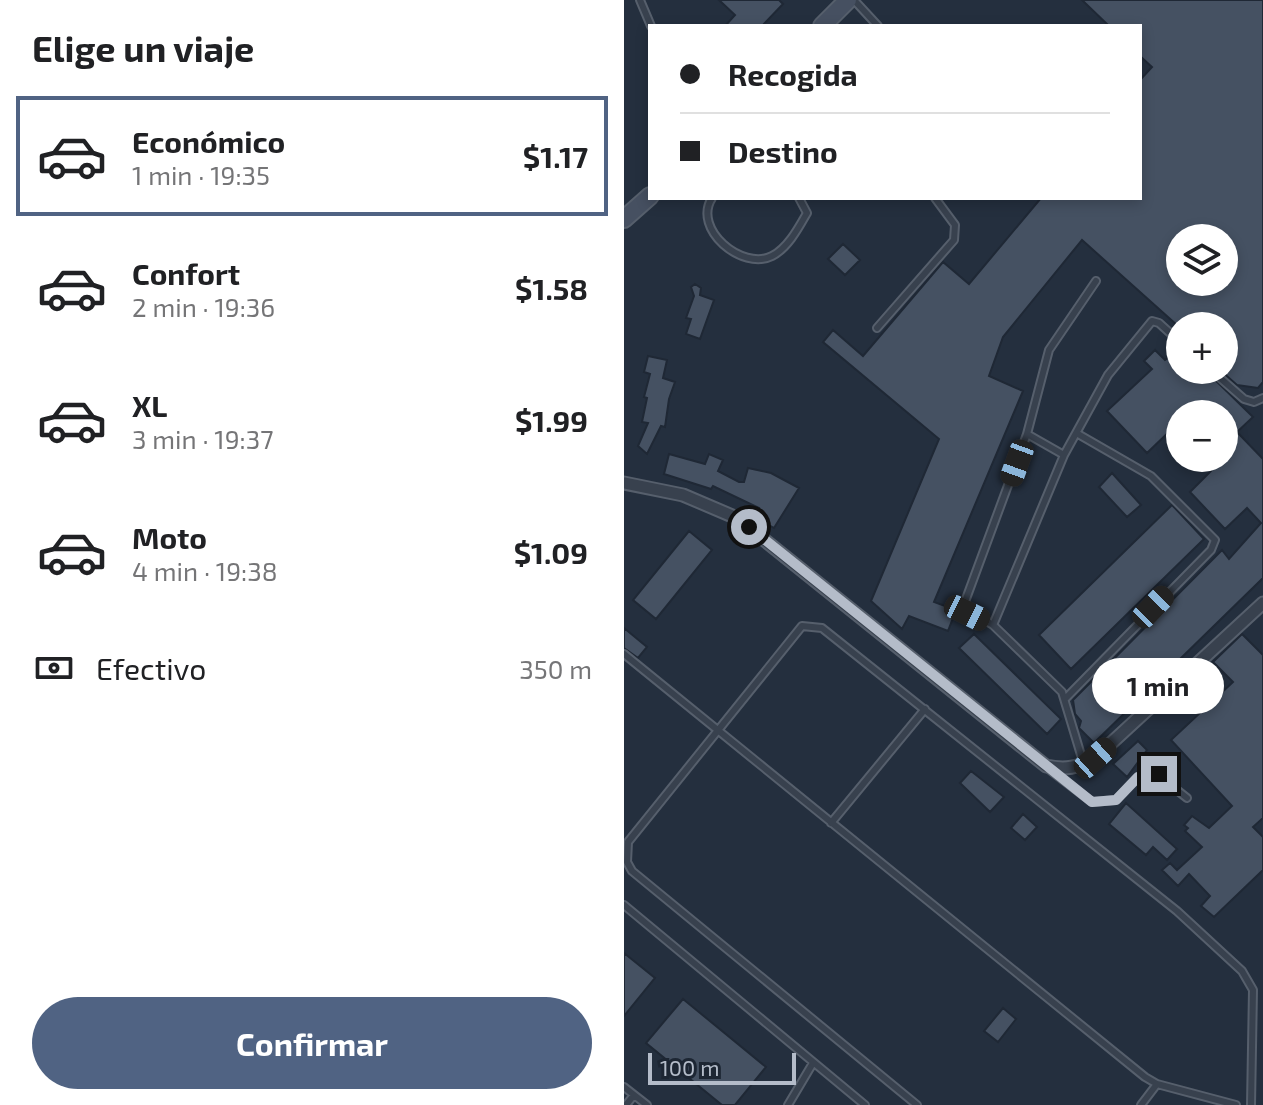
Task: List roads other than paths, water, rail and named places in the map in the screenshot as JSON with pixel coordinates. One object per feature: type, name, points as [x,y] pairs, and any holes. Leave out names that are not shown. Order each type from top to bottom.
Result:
[{"type":"main road","points":[[824,24],[848,0]]},
{"type":"main road","points":[[626,221],[648,198]]},
{"type":"street","points":[[624,483],[683,495],[737,518],[1046,766],[1062,769],[1084,765],[1263,603]]},
{"type":"lane","points":[[640,0],[650,24]]},
{"type":"lane","points":[[854,0],[876,24]]},
{"type":"lane","points":[[711,200],[707,217],[715,235],[740,257],[755,259],[773,255],[796,232],[807,213],[800,200]]},
{"type":"lane","points":[[877,328],[954,240],[955,225],[936,200]]},
{"type":"lane","points":[[1084,765],[1065,699],[993,625],[963,607],[1027,434],[1049,350],[1096,281]]},
{"type":"lane","points":[[993,625],[1064,455],[1104,381],[1152,321],[1166,329]]},
{"type":"lane","points":[[1227,384],[1244,399],[1254,402],[1263,398]]},
{"type":"lane","points":[[1027,434],[1064,455]]},
{"type":"lane","points":[[1065,699],[1211,550],[1215,540],[1151,476],[1078,434]]},
{"type":"lane","points":[[917,1105],[632,871],[627,862],[628,842],[795,631],[812,625],[822,628],[1177,911],[1242,971],[1253,990],[1251,1105]]},
{"type":"lane","points":[[624,654],[1157,1084],[1236,1105]]},
{"type":"lane","points":[[831,823],[925,709]]},
{"type":"lane","points":[[1046,766],[1092,802],[1116,800],[1138,777],[1154,772],[1187,798]]},
{"type":"lane","points":[[624,905],[865,1105]]},
{"type":"lane","points":[[788,1105],[813,1063]]},
{"type":"lane","points":[[1141,1105],[1157,1084]]},
{"type":"lane","points":[[624,1087],[647,1105]]},
{"type":"lane","points":[[626,1105],[634,1095]]}]
